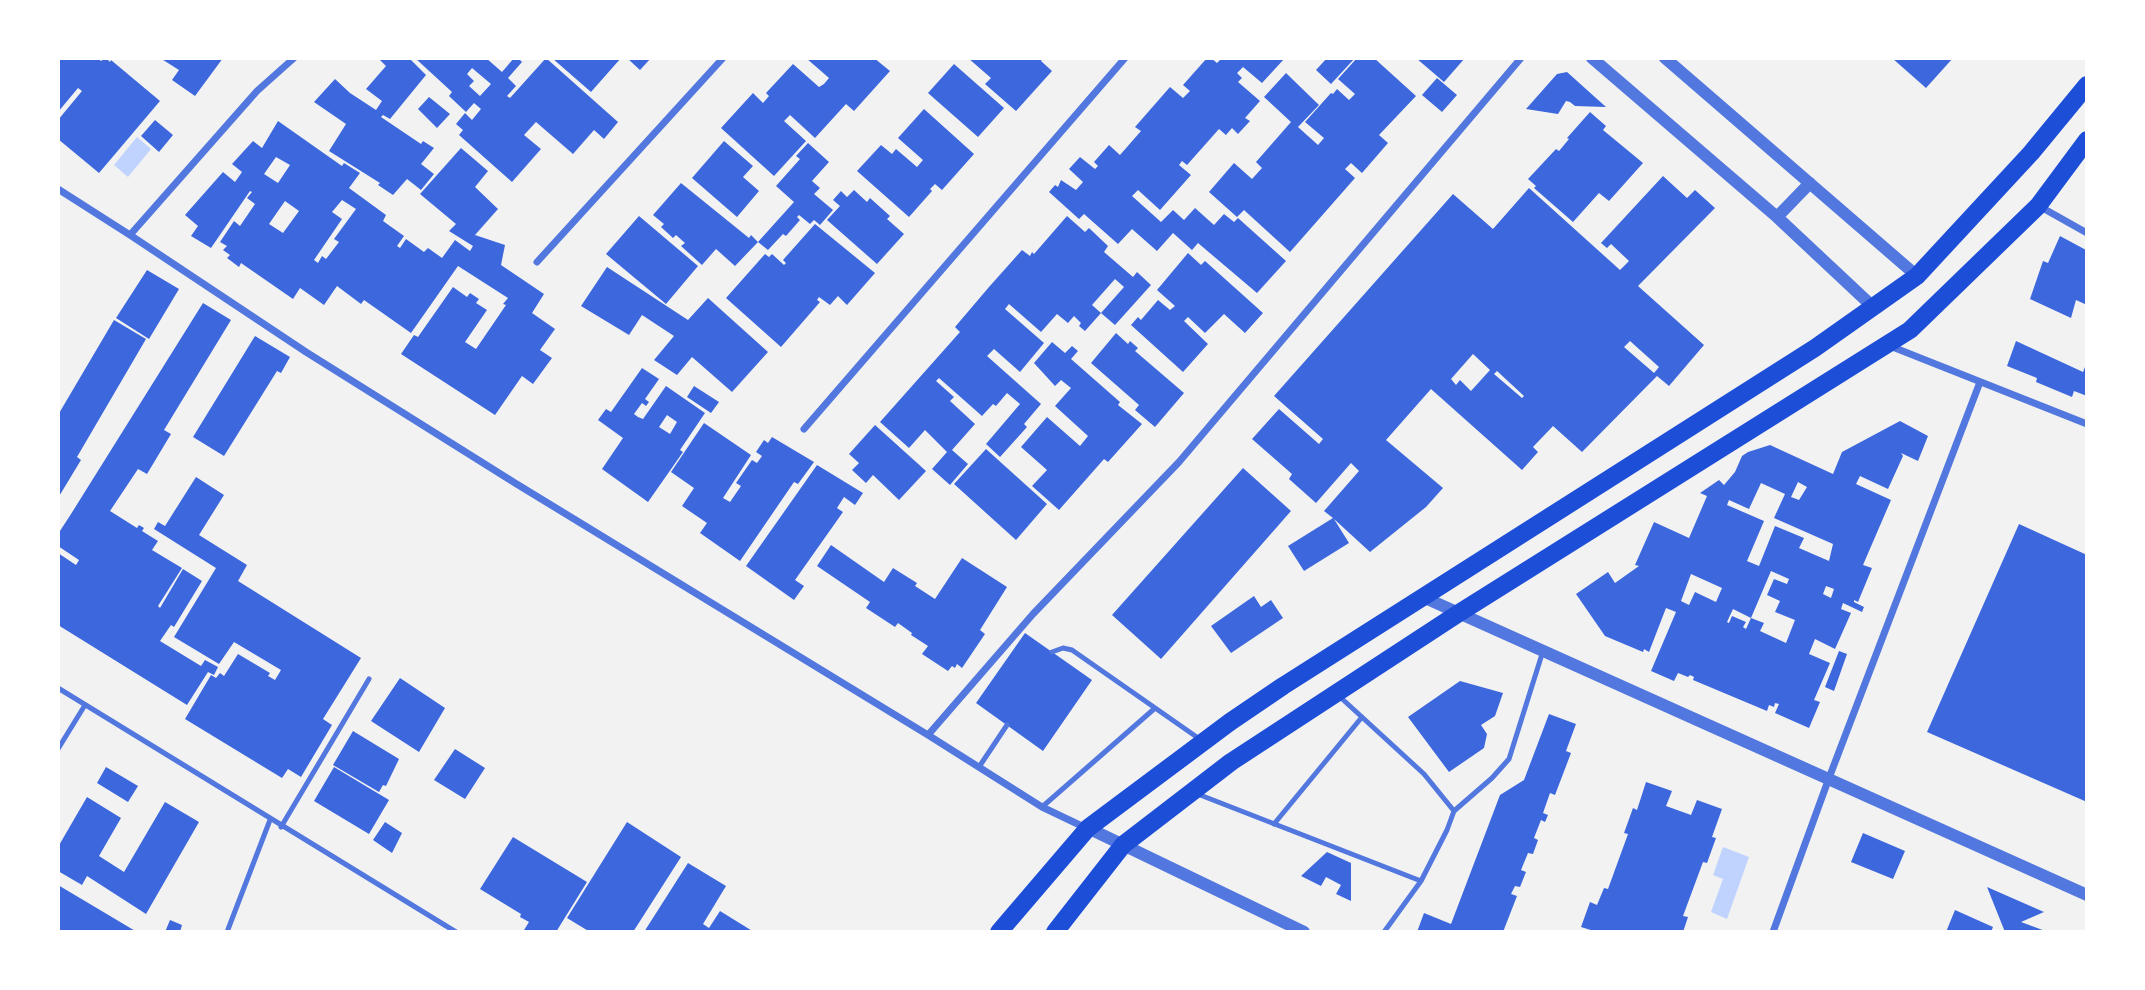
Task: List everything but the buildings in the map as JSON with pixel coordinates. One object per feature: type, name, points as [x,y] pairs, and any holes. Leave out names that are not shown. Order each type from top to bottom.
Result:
[{"type":"main road","points":[[999,932],[1087,828],[1204,742],[1283,686],[1815,348],[1917,276],[2031,153],[2087,85]]},
{"type":"main road","points":[[1055,932],[1123,845],[1231,762],[1459,613],[1910,330],[2038,206],[2087,140]]},
{"type":"street","points":[[130,235],[257,90],[294,58]]},
{"type":"street","points":[[537,262],[723,58]]},
{"type":"street","points":[[804,429],[1125,58]]},
{"type":"street","points":[[928,735],[1033,614],[1179,462],[1521,58]]},
{"type":"street","points":[[1592,58],[1777,217],[1872,306]]},
{"type":"street","points":[[1665,58],[1917,276]]},
{"type":"street","points":[[1777,217],[1810,183]]},
{"type":"street","points":[[58,190],[306,352],[503,476],[1042,807],[1304,932]]},
{"type":"street","points":[[2038,206],[2087,233]]},
{"type":"street","points":[[1886,345],[2087,424]]},
{"type":"street","points":[[1773,932],[1980,382]]},
{"type":"street","points":[[1423,597],[2087,895]]},
{"type":"lane","points":[[1052,652],[1063,648],[1072,650],[1204,742]]},
{"type":"lane","points":[[1384,932],[1421,881],[1454,811],[1492,778],[1509,759],[1543,650]]},
{"type":"lane","points":[[281,827],[369,679]]},
{"type":"lane","points":[[58,688],[445,929],[456,932]]},
{"type":"lane","points":[[1337,694],[1424,774],[1454,811]]},
{"type":"lane","points":[[58,749],[85,705]]},
{"type":"lane","points":[[1042,807],[1154,709]]},
{"type":"lane","points":[[1274,824],[1362,717]]},
{"type":"lane","points":[[979,767],[1007,725]]},
{"type":"lane","points":[[1192,792],[1421,881]]},
{"type":"lane","points":[[227,932],[271,820]]},
{"type":"water","points":[[137,137],[151,149],[128,177],[114,165]]},
{"type":"water","points":[[1723,847],[1749,857],[1727,919],[1711,912],[1723,879],[1713,875]]}]
